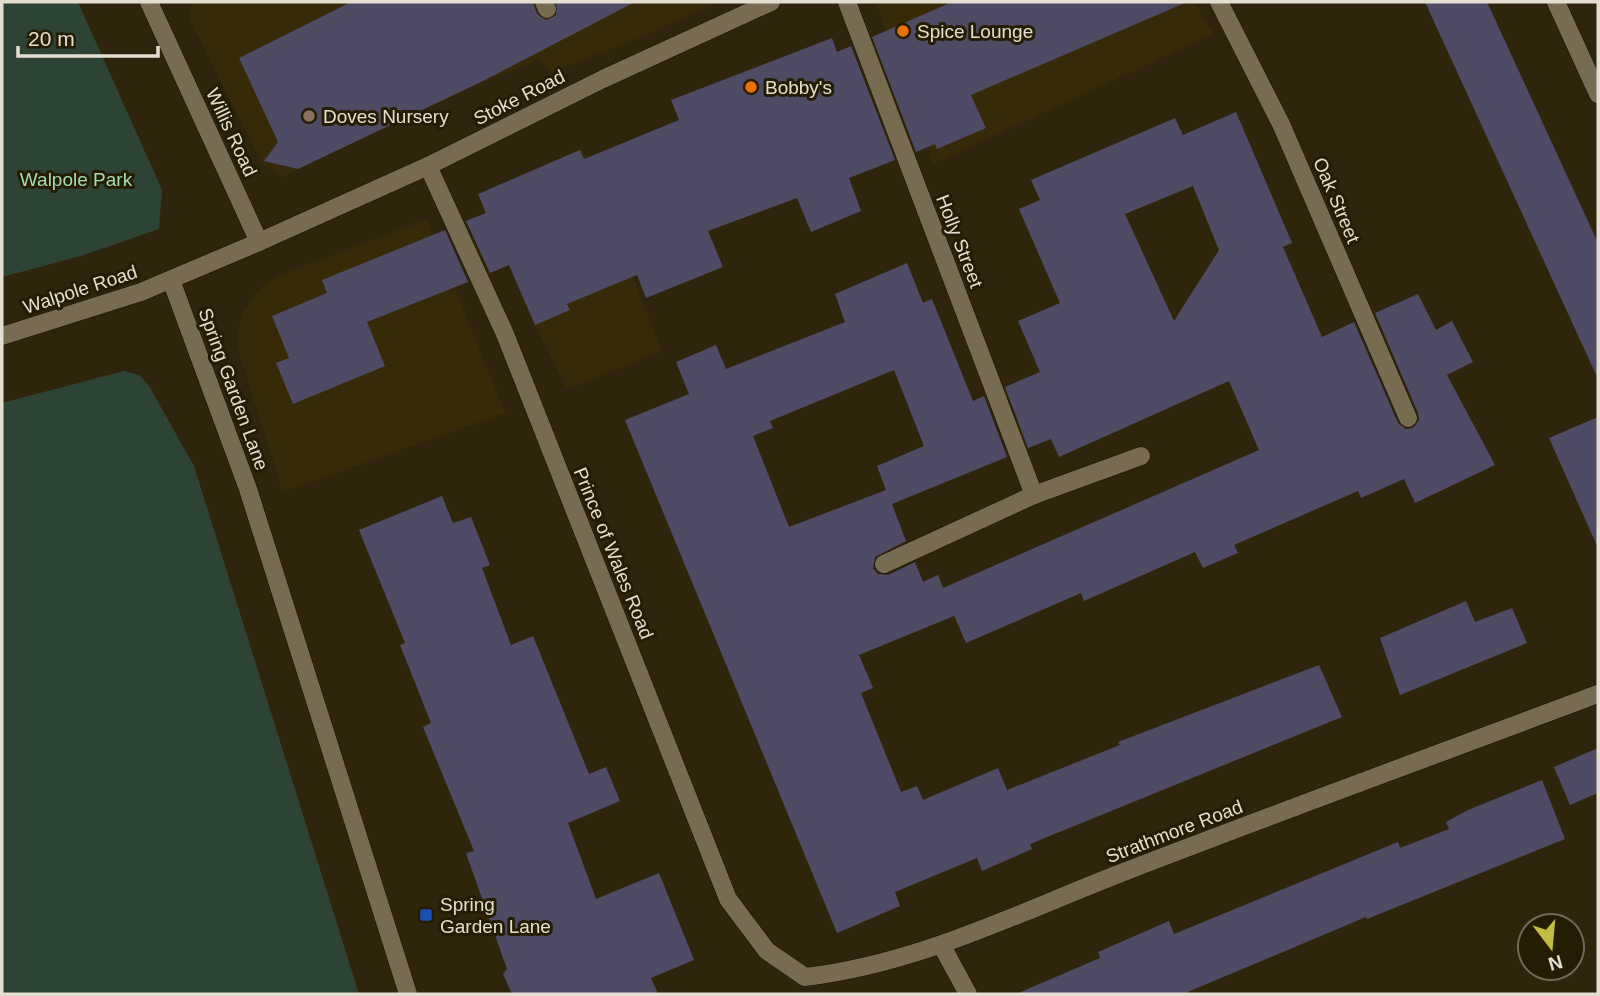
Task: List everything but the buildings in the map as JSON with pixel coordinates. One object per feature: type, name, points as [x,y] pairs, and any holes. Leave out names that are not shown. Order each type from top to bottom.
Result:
[{"type":"street","name":"Willis Road","points":[[149,2],[259,242]]},
{"type":"street","name":"Stoke Road","points":[[171,280],[428,166],[603,79],[771,2]]},
{"type":"street","name":"Holly Street","points":[[847,2],[1034,495]]},
{"type":"street","name":"Oak Street","points":[[1219,2],[1282,124],[1408,418]]},
{"type":"street","points":[[1556,2],[1598,94]]},
{"type":"street","name":"Prince of Wales Road","points":[[428,166],[505,334],[728,899],[767,951]]},
{"type":"street","name":"Walpole Road","points":[[2,336],[171,280]]},
{"type":"street","name":"Spring Garden Lane","points":[[171,280],[248,489],[408,994]]},
{"type":"street","points":[[884,564],[1034,495],[1141,456]]},
{"type":"street","name":"Strathmore Road","points":[[767,951],[805,977],[849,972],[942,946],[1114,876],[1598,694]]},
{"type":"street","points":[[942,946],[968,994]]},
{"type":"shaded area","points":[[192,2],[719,2],[636,39],[551,72],[539,59],[460,92],[281,177],[263,165],[190,20]]},
{"type":"shaded area","points":[[1194,2],[1213,34],[933,164],[876,3]]},
{"type":"shaded area","points":[[582,148],[662,351],[567,389],[535,325],[543,166]]},
{"type":"shaded area","points":[[427,219],[505,413],[283,492],[239,353],[238,332],[243,312],[264,284],[283,274]]},
{"type":"green space","name":"Walpole Park","points":[[2,2],[78,2],[162,190],[159,229],[81,256],[2,277]]},
{"type":"green space","points":[[124,371],[139,375],[149,386],[194,466],[359,994],[2,994],[2,403]]},
{"type":"place","name":"Spice Lounge","points":[[903,31]]},
{"type":"place","name":"Bobby's","points":[[751,87]]},
{"type":"place","name":"Doves Nursery","points":[[309,116]]},
{"type":"place","name":"Spring Garden Lane","points":[[426,915]]}]
